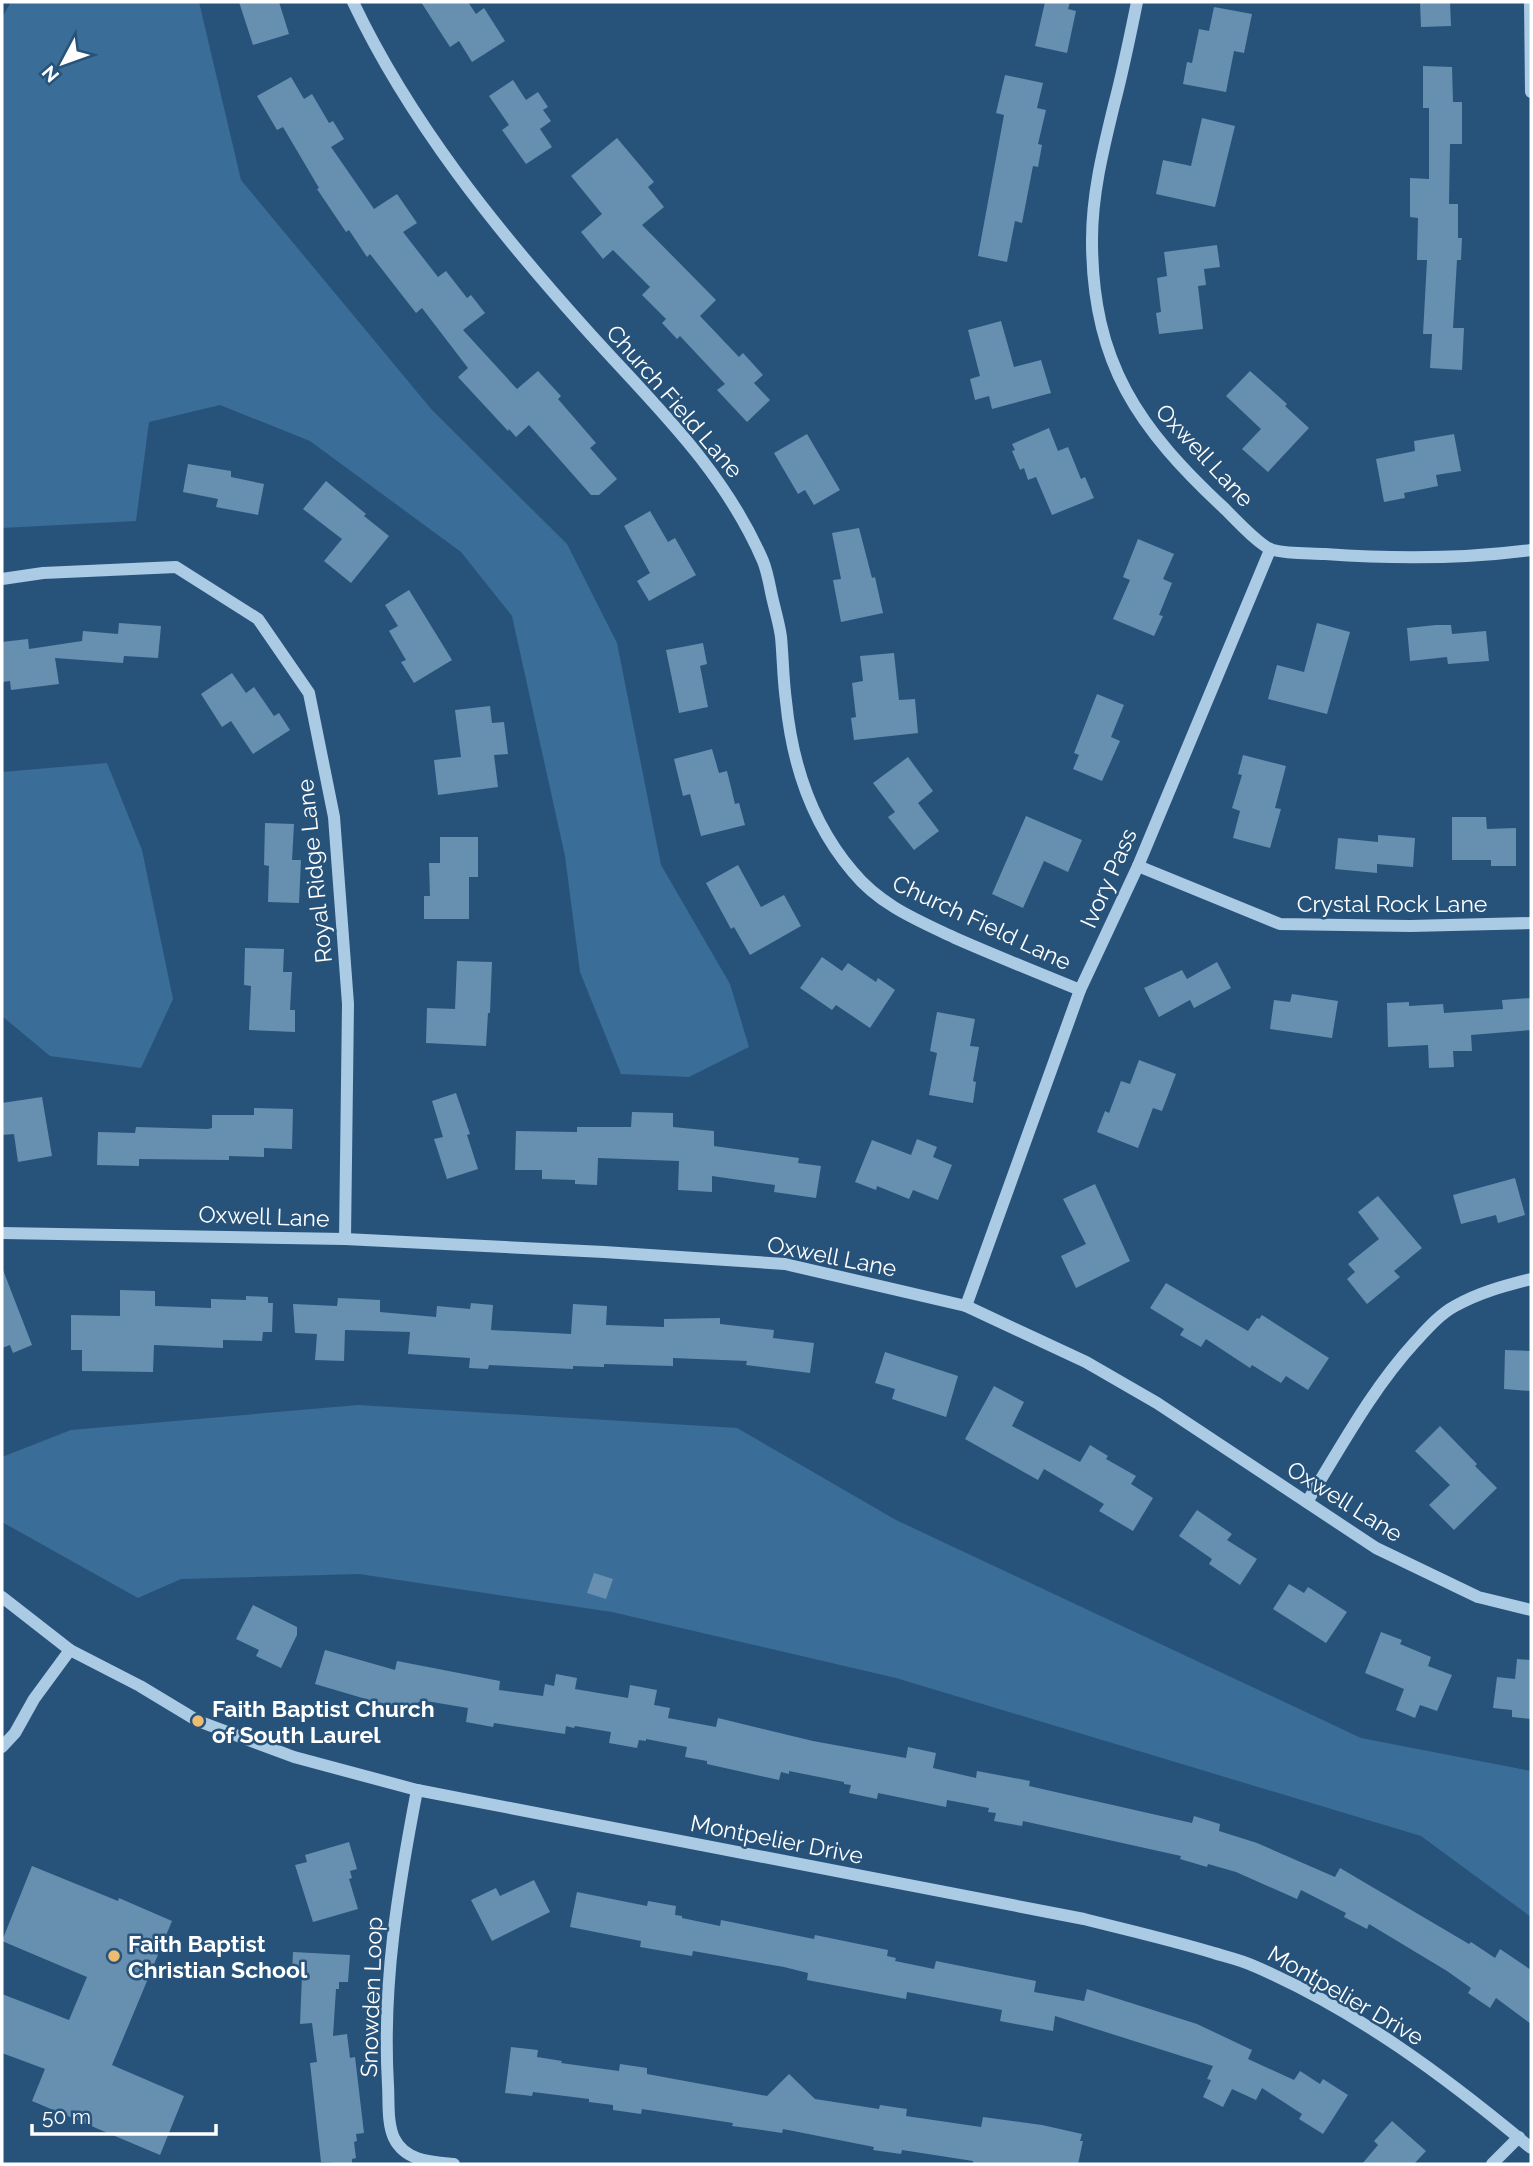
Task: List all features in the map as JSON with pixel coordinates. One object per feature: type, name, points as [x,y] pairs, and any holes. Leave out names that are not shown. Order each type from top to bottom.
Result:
[{"type":"street","name":"Church Field Lane","points":[[353,2],[372,40],[426,126],[486,213],[688,442],[717,477],[740,515],[765,565],[778,623],[795,762],[809,800],[826,833],[852,872],[875,896],[901,913],[979,949],[1080,990]]},
{"type":"street","name":"Oxwell Lane","points":[[1137,2],[1097,177],[1091,237],[1093,286],[1099,324],[1119,377],[1138,415],[1165,450],[1270,550]]},
{"type":"street","points":[[1530,2],[1531,92]]},
{"type":"street","name":"Ivory Pass","points":[[967,1306],[1080,990],[1138,866],[1270,550]]},
{"type":"street","points":[[1270,550],[1424,557],[1484,556],[1531,550]]},
{"type":"street","name":"Royal Ridge Lane","points":[[2,579],[43,573],[176,567],[258,619],[309,693],[334,817],[348,1004],[345,1239]]},
{"type":"street","name":"Crystal Rock Lane","points":[[1138,866],[1280,924],[1410,926],[1531,923]]},
{"type":"street","name":"Oxwell Lane","points":[[2,1233],[345,1239],[604,1251],[785,1265],[967,1306],[1086,1362],[1157,1403],[1376,1548],[1421,1572],[1478,1597],[1531,1610]]},
{"type":"street","points":[[1307,1502],[1366,1405],[1402,1356],[1430,1325],[1453,1307],[1492,1288],[1531,1279]]},
{"type":"street","name":"Montpelier Drive","points":[[2,1597],[70,1650],[140,1686],[198,1721],[294,1757],[417,1790],[1084,1919],[1179,1942],[1241,1961],[1307,1992],[1400,2047],[1459,2089],[1531,2148]]},
{"type":"street","points":[[2,1747],[15,1733],[34,1699],[70,1650]]},
{"type":"street","name":"Snowden Loop","points":[[417,1790],[391,1940],[386,2061],[390,2125],[402,2150],[411,2156],[426,2161],[454,2164]]},
{"type":"street","points":[[1492,2164],[1519,2137]]},
{"type":"shaded area","points":[[11,2],[199,2],[241,180],[432,410],[567,544],[617,643],[661,865],[730,984],[749,1047],[689,1077],[621,1074],[580,972],[565,856],[512,616],[461,552],[310,441],[220,405],[149,422],[136,521],[2,528],[2,18]]},
{"type":"shaded area","points":[[107,763],[142,850],[173,999],[141,1068],[50,1056],[2,1016],[2,772]]},
{"type":"shaded area","points":[[358,1405],[737,1428],[896,1520],[1361,1738],[1531,1771],[1531,1917],[1421,1836],[896,1678],[612,1612],[359,1574],[181,1579],[138,1598],[2,1522],[2,1457],[71,1430]]},
{"type":"building","points":[[239,2],[279,2],[289,34],[253,45]]},
{"type":"building","points":[[421,2],[468,2],[476,14],[484,8],[505,41],[472,62],[459,41],[450,47]]},
{"type":"building","points":[[1045,2],[1070,2],[1068,9],[1076,11],[1067,53],[1035,46]]},
{"type":"building","points":[[1420,2],[1450,2],[1451,26],[1421,27]]},
{"type":"building","points":[[1214,7],[1252,14],[1244,53],[1234,51],[1226,92],[1183,84],[1187,62],[1192,63],[1199,29],[1209,31]]},
{"type":"building","points":[[1423,66],[1452,67],[1453,102],[1462,102],[1462,144],[1450,144],[1449,204],[1458,204],[1458,238],[1462,238],[1461,260],[1457,260],[1453,328],[1464,328],[1462,370],[1430,368],[1432,334],[1423,334],[1427,260],[1417,260],[1418,218],[1410,217],[1410,178],[1429,179],[1429,108],[1423,108]]},
{"type":"building","points":[[1005,75],[1043,83],[1037,108],[1046,110],[1038,144],[1042,145],[1038,167],[1033,166],[1022,223],[1015,221],[1007,262],[978,256],[1004,115],[996,113]]},
{"type":"building","points":[[291,77],[304,99],[312,94],[329,123],[333,121],[344,139],[331,147],[374,209],[397,194],[417,223],[403,232],[438,277],[446,271],[467,298],[471,295],[485,313],[463,330],[517,389],[538,371],[561,396],[558,399],[596,443],[590,448],[617,479],[599,495],[591,495],[529,425],[516,437],[509,429],[508,431],[458,377],[468,368],[422,308],[416,313],[370,254],[367,257],[349,230],[346,232],[317,189],[319,188],[283,127],[277,130],[257,96]]},
{"type":"building","points":[[513,80],[526,100],[538,92],[548,107],[543,110],[551,121],[540,129],[552,147],[526,164],[502,130],[509,125],[489,96]]},
{"type":"building","points":[[1202,118],[1235,126],[1215,207],[1156,194],[1163,160],[1191,166]]},
{"type":"building","points":[[617,138],[654,182],[648,187],[664,207],[642,225],[716,300],[700,316],[739,357],[743,353],[763,375],[754,383],[770,400],[747,422],[717,390],[725,384],[680,336],[677,339],[662,323],[666,319],[642,295],[650,287],[613,250],[603,259],[581,232],[602,214],[571,176]]},
{"type":"building","points":[[1217,245],[1220,267],[1204,269],[1206,285],[1198,286],[1203,329],[1159,334],[1156,313],[1161,312],[1157,278],[1167,276],[1164,252]]},
{"type":"building","points":[[1001,321],[1014,367],[1041,360],[1051,393],[992,409],[989,396],[975,400],[970,379],[980,376],[968,330]]},
{"type":"building","points":[[1250,371],[1309,428],[1268,472],[1242,449],[1261,429],[1226,396]]},
{"type":"building","points":[[1049,428],[1058,451],[1068,447],[1081,479],[1085,477],[1094,498],[1052,515],[1036,477],[1028,480],[1024,468],[1020,470],[1012,451],[1015,450],[1012,444]]},
{"type":"building","points":[[807,434],[840,490],[814,505],[805,490],[798,494],[774,453]]},
{"type":"building","points":[[1454,434],[1461,471],[1436,475],[1438,486],[1404,493],[1405,498],[1384,502],[1376,459],[1415,451],[1414,441]]},
{"type":"building","points":[[188,464],[231,471],[231,477],[264,484],[258,515],[216,507],[218,499],[183,492]]},
{"type":"building","points":[[326,481],[389,536],[351,583],[324,561],[342,539],[303,509]]},
{"type":"building","points":[[650,511],[668,542],[675,538],[696,575],[649,601],[637,581],[650,573],[624,526]]},
{"type":"building","points":[[859,528],[883,613],[841,622],[833,580],[841,579],[832,533]]},
{"type":"building","points":[[1138,539],[1174,554],[1163,579],[1172,583],[1154,636],[1113,619],[1130,580],[1123,577]]},
{"type":"building","points":[[409,590],[452,660],[414,683],[401,662],[406,660],[389,631],[398,626],[385,605]]},
{"type":"building","points":[[119,623],[161,626],[158,658],[124,656],[123,663],[55,658],[59,684],[11,690],[10,681],[2,682],[2,642],[28,639],[29,649],[82,641],[83,631],[118,634]]},
{"type":"building","points":[[1317,623],[1350,632],[1327,714],[1268,699],[1277,665],[1304,672]]},
{"type":"building","points":[[1451,625],[1452,634],[1486,631],[1489,661],[1448,664],[1447,657],[1410,661],[1407,628]]},
{"type":"building","points":[[703,643],[707,664],[700,666],[708,707],[679,713],[666,650]]},
{"type":"building","points":[[894,653],[899,700],[915,699],[918,733],[854,740],[851,718],[856,717],[852,683],[863,681],[860,656]]},
{"type":"building","points":[[232,673],[246,693],[254,687],[274,716],[279,713],[290,730],[253,754],[231,721],[222,727],[201,694]]},
{"type":"building","points":[[1097,694],[1124,705],[1111,737],[1120,741],[1102,781],[1073,769],[1079,755],[1074,753]]},
{"type":"building","points":[[490,706],[492,723],[504,722],[508,754],[494,755],[498,787],[438,795],[434,760],[461,757],[455,710]]},
{"type":"building","points":[[712,749],[719,773],[727,771],[735,804],[739,803],[745,825],[701,836],[690,794],[683,796],[674,759]]},
{"type":"building","points":[[1243,755],[1286,766],[1275,808],[1281,809],[1270,848],[1233,838],[1240,811],[1232,808],[1242,775],[1238,774]]},
{"type":"building","points":[[908,757],[933,791],[918,803],[939,831],[914,850],[888,817],[895,812],[873,783]]},
{"type":"building","points":[[1026,816],[1082,840],[1068,872],[1044,861],[1023,908],[992,894]]},
{"type":"building","points":[[1452,817],[1486,817],[1487,829],[1516,828],[1516,866],[1491,866],[1491,860],[1452,860]]},
{"type":"building","points":[[265,823],[294,824],[292,860],[301,860],[299,903],[268,902],[269,866],[264,865]]},
{"type":"building","points":[[1378,835],[1415,838],[1413,867],[1377,864],[1377,873],[1335,869],[1338,838],[1378,842]]},
{"type":"building","points":[[440,837],[478,837],[478,877],[469,877],[469,919],[424,919],[424,896],[430,896],[429,863],[440,863]]},
{"type":"building","points":[[738,865],[761,907],[784,895],[801,926],[750,955],[734,927],[731,929],[706,883]]},
{"type":"building","points":[[245,948],[284,949],[283,972],[292,972],[290,1010],[295,1010],[295,1032],[249,1030],[251,986],[244,985]]},
{"type":"building","points":[[822,957],[842,971],[848,963],[876,982],[878,978],[895,990],[870,1028],[836,1005],[832,1010],[800,988]]},
{"type":"building","points":[[457,961],[492,962],[486,1046],[426,1043],[427,1008],[455,1009]]},
{"type":"building","points":[[1217,962],[1231,988],[1194,1008],[1190,1000],[1159,1017],[1144,988],[1182,970],[1187,979]]},
{"type":"building","points":[[1292,994],[1338,1001],[1332,1038],[1270,1029],[1274,1000],[1290,1002]]},
{"type":"building","points":[[1531,998],[1531,1030],[1471,1035],[1472,1051],[1453,1051],[1454,1067],[1429,1068],[1428,1045],[1388,1047],[1387,1003],[1409,1002],[1409,1006],[1443,1004],[1444,1013],[1503,1009],[1502,1000]]},
{"type":"building","points":[[937,1012],[975,1019],[970,1046],[979,1047],[973,1081],[976,1082],[973,1103],[929,1095],[937,1053],[930,1051]]},
{"type":"building","points":[[1139,1060],[1176,1074],[1162,1111],[1153,1108],[1138,1148],[1097,1132],[1105,1111],[1109,1113],[1121,1081],[1130,1084]]},
{"type":"building","points":[[456,1093],[478,1169],[447,1179],[434,1139],[443,1137],[432,1101]]},
{"type":"building","points":[[42,1097],[52,1156],[18,1162],[14,1134],[2,1135],[2,1103]]},
{"type":"building","points":[[254,1108],[293,1109],[292,1149],[264,1148],[264,1157],[229,1156],[229,1160],[139,1159],[139,1166],[97,1165],[98,1132],[135,1133],[136,1127],[208,1129],[212,1128],[212,1115],[254,1115]]},
{"type":"building","points":[[632,1112],[673,1113],[673,1127],[714,1131],[714,1146],[799,1158],[798,1163],[821,1166],[816,1198],[774,1192],[775,1185],[712,1176],[712,1192],[678,1190],[679,1161],[598,1158],[597,1185],[575,1184],[575,1180],[542,1179],[542,1170],[515,1170],[516,1131],[577,1132],[577,1127],[631,1127]]},
{"type":"building","points":[[917,1139],[937,1147],[933,1157],[952,1165],[938,1200],[913,1190],[909,1199],[877,1186],[876,1190],[855,1182],[872,1140],[911,1155]]},
{"type":"building","points":[[1515,1178],[1525,1215],[1498,1223],[1496,1215],[1461,1224],[1453,1195]]},
{"type":"building","points":[[1095,1184],[1130,1261],[1076,1288],[1061,1256],[1086,1244],[1063,1199]]},
{"type":"building","points":[[1378,1196],[1422,1248],[1394,1271],[1400,1277],[1367,1304],[1347,1279],[1355,1272],[1348,1264],[1379,1239],[1358,1212]]},
{"type":"building","points":[[3,1270],[32,1345],[13,1353],[10,1345],[2,1348]]},
{"type":"building","points":[[1166,1283],[1248,1331],[1262,1315],[1329,1358],[1308,1390],[1286,1376],[1281,1383],[1252,1365],[1250,1368],[1206,1339],[1201,1347],[1180,1335],[1184,1329],[1150,1308]]},
{"type":"building","points":[[120,1290],[155,1291],[155,1306],[211,1308],[211,1299],[246,1300],[246,1296],[268,1297],[268,1303],[273,1303],[272,1332],[263,1332],[262,1341],[223,1340],[223,1348],[154,1345],[153,1372],[82,1371],[82,1350],[71,1350],[71,1315],[120,1316]]},
{"type":"building","points":[[338,1298],[380,1300],[380,1312],[436,1317],[437,1306],[470,1309],[471,1303],[493,1305],[491,1330],[571,1334],[573,1304],[607,1306],[606,1325],[664,1327],[664,1319],[720,1318],[720,1324],[774,1330],[773,1338],[814,1343],[810,1373],[746,1365],[747,1361],[673,1358],[673,1366],[604,1364],[604,1367],[573,1366],[573,1369],[489,1365],[488,1369],[469,1368],[470,1358],[408,1354],[410,1332],[345,1330],[344,1361],[315,1360],[317,1334],[295,1333],[293,1304],[337,1306]]},
{"type":"building","points":[[1505,1350],[1531,1351],[1531,1391],[1504,1389]]},
{"type":"building","points":[[885,1352],[958,1376],[946,1417],[892,1399],[895,1389],[875,1383]]},
{"type":"building","points":[[994,1386],[1024,1402],[1012,1426],[1080,1462],[1090,1445],[1108,1456],[1106,1459],[1136,1476],[1131,1484],[1153,1498],[1133,1531],[1099,1511],[1104,1504],[1044,1469],[1038,1480],[965,1439]]},
{"type":"building","points":[[1440,1426],[1497,1488],[1454,1530],[1429,1505],[1450,1485],[1415,1451]]},
{"type":"building","points":[[1197,1510],[1232,1534],[1227,1540],[1257,1559],[1240,1585],[1209,1564],[1212,1559],[1179,1536]]},
{"type":"building","points":[[594,1573],[613,1579],[606,1599],[587,1593]]},
{"type":"building","points":[[1289,1584],[1304,1593],[1308,1587],[1347,1612],[1326,1643],[1273,1609]]},
{"type":"building","points":[[253,1605],[297,1627],[297,1635],[281,1668],[256,1656],[259,1650],[236,1639]]},
{"type":"building","points":[[1381,1632],[1402,1640],[1400,1644],[1431,1657],[1428,1666],[1452,1675],[1437,1711],[1420,1705],[1415,1718],[1396,1710],[1404,1689],[1365,1673]]},
{"type":"building","points":[[325,1650],[395,1670],[397,1661],[500,1681],[499,1690],[543,1696],[545,1684],[554,1686],[556,1674],[577,1678],[575,1689],[628,1698],[630,1685],[657,1690],[654,1705],[670,1708],[668,1718],[716,1727],[718,1718],[813,1741],[906,1758],[908,1747],[936,1753],[933,1768],[976,1778],[977,1771],[1030,1781],[1029,1786],[1192,1823],[1194,1816],[1220,1824],[1219,1831],[1257,1843],[1335,1877],[1340,1868],[1495,1958],[1500,1949],[1531,1970],[1531,2024],[1496,1998],[1490,2008],[1468,1993],[1471,1988],[1447,1971],[1369,1924],[1367,1929],[1344,1917],[1346,1913],[1301,1890],[1297,1899],[1236,1872],[1208,1864],[1207,1867],[1180,1859],[1181,1856],[1023,1821],[1022,1826],[994,1821],[996,1813],[988,1812],[989,1808],[947,1800],[946,1807],[878,1793],[877,1799],[849,1793],[851,1785],[844,1782],[789,1771],[789,1774],[781,1772],[779,1780],[685,1757],[687,1747],[646,1739],[639,1740],[637,1748],[609,1743],[611,1732],[575,1726],[566,1726],[565,1734],[494,1723],[493,1727],[466,1722],[468,1708],[426,1701],[418,1702],[416,1710],[376,1702],[315,1684]]},
{"type":"building","points":[[1517,1659],[1531,1660],[1531,1719],[1512,1717],[1512,1710],[1493,1708],[1497,1677],[1515,1679]]},
{"type":"building","points":[[349,1842],[357,1869],[350,1871],[352,1878],[349,1879],[358,1909],[313,1922],[295,1865],[307,1862],[305,1855]]},
{"type":"building","points":[[32,1866],[172,1921],[112,2065],[184,2096],[160,2155],[32,2101],[45,2069],[2,2053],[2,1994],[69,2020],[87,1977],[2,1941]]},
{"type":"building","points":[[534,1880],[550,1912],[492,1941],[471,1900],[496,1888],[500,1896]]},
{"type":"building","points":[[577,1892],[647,1906],[648,1901],[676,1906],[675,1915],[720,1926],[721,1920],[814,1939],[815,1935],[888,1950],[887,1956],[896,1958],[895,1961],[934,1969],[936,1961],[1036,1981],[1034,1992],[1084,2001],[1087,1989],[1197,2024],[1252,2050],[1248,2059],[1294,2080],[1300,2071],[1320,2084],[1323,2079],[1348,2095],[1323,2134],[1299,2119],[1302,2114],[1262,2088],[1256,2100],[1232,2089],[1223,2107],[1203,2097],[1211,2080],[1207,2079],[1213,2066],[1055,2016],[1053,2031],[1000,2021],[1002,2010],[907,1992],[906,1999],[807,1980],[808,1973],[784,1967],[693,1951],[692,1956],[640,1947],[641,1941],[570,1927]]},
{"type":"building","points":[[293,1952],[350,1955],[348,1982],[339,1982],[339,1989],[336,1989],[333,2036],[347,2034],[350,2058],[355,2057],[364,2133],[356,2134],[356,2158],[352,2159],[352,2164],[321,2162],[310,2063],[317,2062],[312,2023],[300,2024],[302,1975],[292,1974]]},
{"type":"building","points":[[511,2047],[538,2050],[537,2057],[562,2061],[561,2063],[619,2071],[620,2064],[647,2068],[647,2074],[767,2096],[789,2074],[815,2099],[879,2109],[880,2105],[907,2109],[906,2116],[981,2127],[983,2117],[1042,2125],[1082,2134],[1080,2141],[1083,2141],[1078,2164],[973,2164],[973,2161],[902,2150],[901,2154],[873,2150],[874,2147],[783,2129],[782,2133],[732,2126],[733,2123],[642,2109],[641,2114],[613,2110],[613,2105],[589,2102],[589,2099],[533,2092],[532,2096],[505,2093]]},
{"type":"building","points":[[1392,2121],[1426,2151],[1414,2164],[1362,2164],[1378,2145],[1374,2141]]},
{"type":"place","name":"Faith Baptist Church of South Laurel","points":[[198,1721]]},
{"type":"place","name":"Faith Baptist Christian School","points":[[114,1956]]}]
